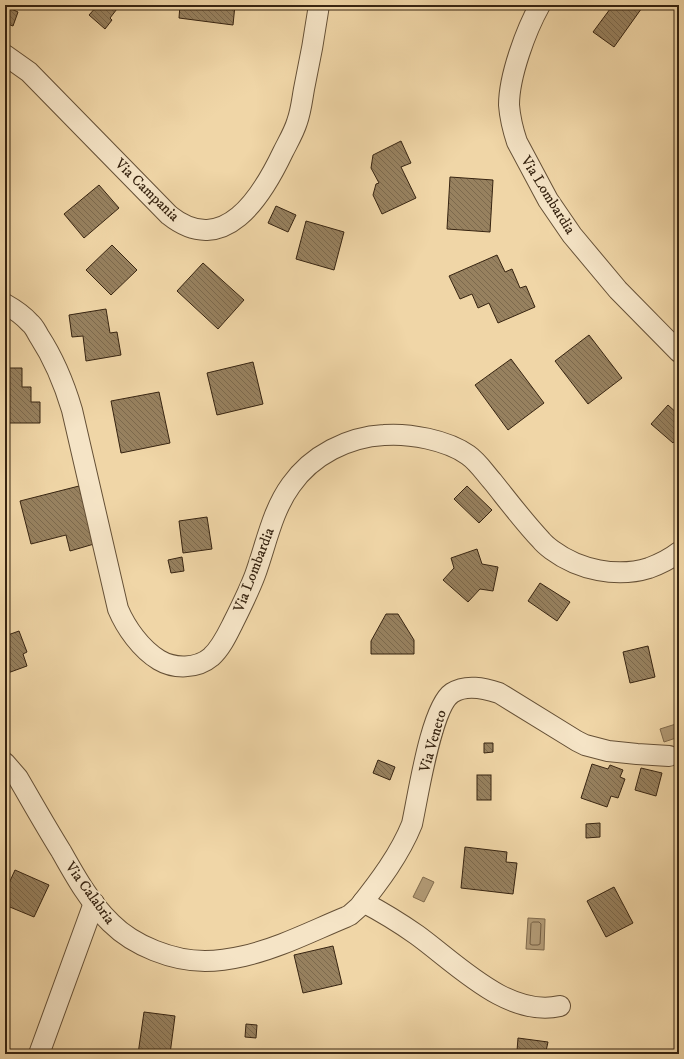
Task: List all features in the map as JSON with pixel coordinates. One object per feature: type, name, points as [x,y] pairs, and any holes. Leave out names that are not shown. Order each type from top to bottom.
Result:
[{"type":"street","name":"Via Campania","points":[[5,55],[29,72],[177,221],[191,227],[203,229],[218,228],[230,223],[244,212],[261,192],[274,170],[297,122],[312,54],[319,5]]},
{"type":"street","name":"Via Lombardia","points":[[540,5],[524,40],[512,80],[509,107],[517,142],[548,200],[572,235],[618,290],[679,352]]},
{"type":"street","name":"Via Lombardia","points":[[5,304],[30,323],[49,350],[58,368],[72,410],[118,609],[126,626],[146,650],[154,657],[165,663],[176,666],[195,665],[205,661],[215,652],[228,634],[242,607],[255,576],[276,510],[290,485],[318,458],[338,447],[365,437],[388,434],[407,435],[439,442],[468,455],[483,470],[541,540],[552,550],[586,567],[618,572],[633,571],[655,566],[679,552]]},
{"type":"street","name":"Via Veneto","points":[[359,907],[397,853],[409,832],[433,730],[444,702],[456,691],[467,688],[485,688],[499,693],[577,741],[592,747],[622,753],[669,756]]},
{"type":"street","name":"Via Calabria","points":[[5,764],[18,778],[74,874],[111,924],[135,942],[166,955],[204,961],[223,960],[244,956],[281,945],[346,917],[359,907]]},
{"type":"street","points":[[39,1054],[94,903]]},
{"type":"street","points":[[359,907],[403,925],[474,979],[499,994],[524,1005],[534,1007],[548,1008],[560,1006]]},
{"type":"water","points":[[679,723],[679,737],[664,742],[660,729]]},
{"type":"water","points":[[423,877],[434,882],[424,902],[413,897]]},
{"type":"water","points":[[528,918],[545,919],[544,950],[526,949]]},
{"type":"building","points":[[98,5],[120,5],[110,18],[112,20],[105,29],[89,15]]},
{"type":"building","points":[[180,5],[235,5],[233,25],[179,18]]},
{"type":"building","points":[[613,5],[644,5],[614,47],[593,32]]},
{"type":"building","points":[[5,6],[18,12],[13,26],[5,23]]},
{"type":"building","points":[[401,141],[411,163],[401,167],[416,198],[382,214],[373,195],[376,184],[379,183],[371,168],[373,155]]},
{"type":"building","points":[[450,177],[493,180],[490,232],[447,229]]},
{"type":"building","points":[[99,185],[119,208],[84,238],[64,214]]},
{"type":"building","points":[[276,206],[296,215],[288,232],[268,223]]},
{"type":"building","points":[[306,221],[344,232],[334,270],[296,259]]},
{"type":"building","points":[[112,245],[137,270],[111,295],[86,270]]},
{"type":"building","points":[[497,255],[505,272],[512,269],[520,288],[526,286],[535,307],[498,323],[489,303],[478,308],[472,294],[460,299],[449,276]]},
{"type":"building","points":[[203,263],[244,300],[218,329],[177,291]]},
{"type":"building","points":[[106,309],[110,333],[117,332],[121,355],[86,361],[83,336],[72,337],[69,315]]},
{"type":"building","points":[[589,335],[622,378],[588,404],[555,361]]},
{"type":"building","points":[[511,359],[544,403],[508,430],[475,385]]},
{"type":"building","points":[[253,362],[263,404],[217,415],[207,373]]},
{"type":"building","points":[[5,368],[22,368],[22,387],[31,387],[31,402],[40,402],[40,423],[5,423]]},
{"type":"building","points":[[159,392],[170,443],[121,453],[111,401]]},
{"type":"building","points":[[668,405],[679,415],[679,436],[673,443],[651,424]]},
{"type":"building","points":[[79,486],[94,544],[70,551],[66,535],[31,544],[20,501]]},
{"type":"building","points":[[467,486],[492,510],[479,523],[454,499]]},
{"type":"building","points":[[207,517],[212,549],[183,553],[179,521]]},
{"type":"building","points":[[477,549],[482,564],[498,567],[493,591],[480,589],[468,602],[443,580],[454,568],[451,558]]},
{"type":"building","points":[[182,557],[184,571],[171,573],[168,560]]},
{"type":"building","points":[[540,583],[570,602],[557,621],[528,601]]},
{"type":"building","points":[[386,614],[398,614],[414,640],[414,654],[371,654],[371,641]]},
{"type":"building","points":[[19,631],[27,652],[23,654],[27,666],[5,674],[5,636]]},
{"type":"building","points":[[648,646],[655,677],[630,683],[623,652]]},
{"type":"building","points":[[484,743],[493,743],[493,752],[484,753]]},
{"type":"building","points":[[378,760],[395,767],[390,780],[373,773]]},
{"type":"building","points":[[592,764],[608,769],[610,765],[623,770],[620,777],[625,779],[618,798],[611,796],[607,807],[581,798]]},
{"type":"building","points":[[641,768],[662,773],[656,796],[635,790]]},
{"type":"building","points":[[477,775],[491,775],[491,800],[477,800]]},
{"type":"building","points":[[600,823],[600,837],[586,838],[586,824]]},
{"type":"building","points":[[465,847],[507,852],[506,862],[517,863],[513,894],[461,888]]},
{"type":"building","points":[[15,870],[49,885],[34,917],[5,905],[5,892]]},
{"type":"building","points":[[614,887],[633,923],[606,937],[587,901]]},
{"type":"building","points":[[333,946],[342,984],[303,993],[294,955]]},
{"type":"building","points":[[144,1012],[175,1016],[170,1054],[138,1054]]},
{"type":"building","points":[[246,1024],[257,1025],[256,1038],[245,1037]]},
{"type":"building","points":[[518,1038],[548,1042],[546,1051],[558,1052],[557,1054],[509,1054],[509,1050],[517,1051]]}]
